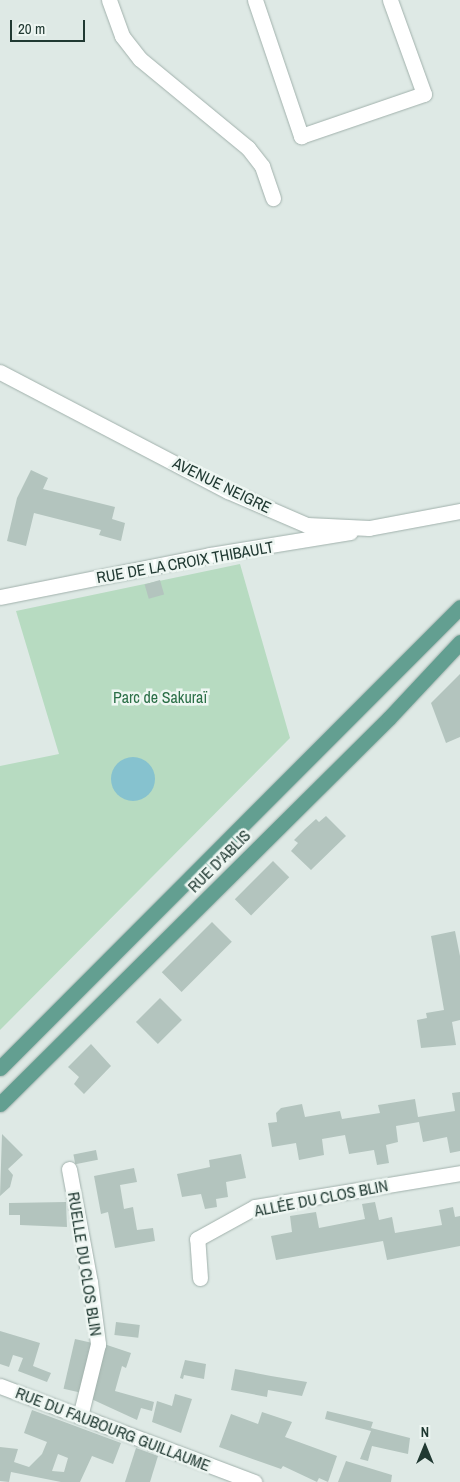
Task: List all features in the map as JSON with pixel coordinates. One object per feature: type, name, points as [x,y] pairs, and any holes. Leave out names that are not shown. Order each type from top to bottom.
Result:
[{"type":"main road","name":"RUE D'ABLIS","points":[[0,1068],[457,610]]},
{"type":"main road","name":"RUE D'ABLIS","points":[[0,1104],[389,718],[460,642]]},
{"type":"street","points":[[109,0],[122,36],[140,59],[248,148],[262,166],[273,198]]},
{"type":"street","points":[[256,0],[301,136],[424,94],[390,0]]},
{"type":"street","name":"AVENUE NEIGRE","points":[[0,372],[228,491],[307,525],[369,528],[460,511]]},
{"type":"street","name":"RUE DE LA CROIX THIBAULT","points":[[0,597],[369,528]]},
{"type":"street","name":"RUELLE DU CLOS BLIN","points":[[69,1169],[90,1282],[98,1344],[80,1417]]},
{"type":"street","name":"ALLÉE DU CLOS BLIN","points":[[200,1278],[197,1239],[255,1207],[460,1173]]},
{"type":"street","name":"RUE DU FAUBOURG GUILLAUME","points":[[0,1386],[254,1482]]},
{"type":"green space","name":"Parc de Sakuraï","points":[[240,564],[290,738],[0,1030],[0,766],[59,754],[16,611]]},
{"type":"water","points":[[129,757],[137,757],[149,763],[155,779],[149,795],[137,801],[129,801],[117,795],[111,783],[111,775],[117,763]]},
{"type":"building","points":[[31,470],[48,478],[43,489],[115,507],[112,519],[125,523],[121,541],[99,535],[101,530],[34,513],[26,546],[7,541],[17,498]]},
{"type":"building","points":[[160,580],[164,594],[149,599],[145,584]]},
{"type":"building","points":[[460,674],[460,737],[446,743],[431,703]]},
{"type":"building","points":[[326,816],[346,836],[311,870],[291,851],[298,843],[294,840],[316,819],[319,822]]},
{"type":"building","points":[[273,861],[289,877],[251,915],[235,899]]},
{"type":"building","points":[[212,922],[232,942],[182,992],[162,972]]},
{"type":"building","points":[[455,931],[460,956],[460,1020],[452,1022],[456,1045],[421,1048],[417,1020],[427,1018],[426,1013],[444,1010],[431,936]]},
{"type":"building","points":[[160,998],[182,1020],[158,1044],[136,1022]]},
{"type":"building","points":[[91,1044],[111,1066],[84,1094],[74,1084],[79,1077],[68,1067]]},
{"type":"building","points":[[460,1092],[460,1151],[450,1153],[447,1137],[423,1142],[419,1122],[396,1126],[398,1142],[386,1145],[389,1163],[377,1165],[374,1150],[349,1154],[345,1135],[322,1139],[324,1155],[299,1160],[296,1143],[272,1147],[268,1123],[277,1122],[276,1113],[281,1108],[302,1104],[305,1117],[340,1111],[342,1119],[380,1113],[378,1105],[415,1099],[418,1117],[455,1111],[452,1093]]},
{"type":"building","points":[[2,1134],[23,1155],[8,1169],[13,1175],[10,1187],[0,1196]]},
{"type":"building","points":[[96,1150],[98,1160],[75,1164],[73,1154]]},
{"type":"building","points":[[241,1154],[246,1178],[226,1182],[228,1197],[216,1199],[217,1207],[205,1209],[201,1194],[182,1197],[177,1174],[210,1167],[209,1160]]},
{"type":"building","points":[[134,1168],[137,1182],[120,1185],[124,1209],[133,1207],[137,1230],[153,1228],[155,1241],[115,1248],[108,1212],[101,1214],[94,1176]]},
{"type":"building","points":[[66,1202],[67,1227],[20,1225],[20,1215],[9,1215],[9,1203]]},
{"type":"building","points":[[375,1202],[379,1220],[392,1217],[395,1233],[442,1225],[439,1210],[453,1207],[455,1217],[460,1216],[460,1246],[387,1260],[383,1241],[276,1260],[271,1236],[292,1232],[290,1216],[316,1212],[319,1228],[365,1219],[362,1204]]},
{"type":"building","points":[[116,1322],[140,1325],[138,1338],[114,1335]]},
{"type":"building","points":[[0,1331],[40,1343],[33,1366],[51,1373],[47,1382],[18,1371],[23,1358],[13,1355],[9,1367],[0,1364]]},
{"type":"building","points":[[75,1339],[93,1343],[81,1393],[64,1389]]},
{"type":"building","points":[[104,1344],[131,1353],[126,1368],[122,1366],[115,1391],[154,1402],[152,1411],[141,1408],[137,1420],[87,1397]]},
{"type":"building","points":[[185,1360],[206,1364],[204,1379],[184,1375],[183,1379],[180,1378]]},
{"type":"building","points":[[235,1369],[307,1382],[302,1396],[268,1390],[267,1397],[231,1390]]},
{"type":"building","points":[[175,1394],[192,1399],[181,1433],[152,1422],[157,1401],[172,1406]]},
{"type":"building","points":[[32,1410],[121,1443],[113,1464],[92,1456],[80,1482],[61,1482],[11,1472],[9,1482],[0,1481],[0,1447],[18,1449],[14,1462],[29,1467],[42,1454],[47,1442],[24,1433]],"holes":[[[58,1454],[68,1458],[64,1472],[52,1471]]]},
{"type":"building","points":[[327,1411],[373,1422],[371,1428],[410,1438],[408,1454],[372,1446],[368,1461],[360,1459],[371,1431],[325,1419]]},
{"type":"building","points":[[262,1412],[292,1422],[285,1437],[337,1456],[328,1482],[319,1478],[317,1482],[283,1466],[281,1469],[219,1447],[231,1414],[258,1424]]},
{"type":"building","points":[[136,1448],[158,1456],[150,1482],[125,1482]]},
{"type":"building","points":[[346,1461],[392,1475],[391,1482],[338,1482]]}]
